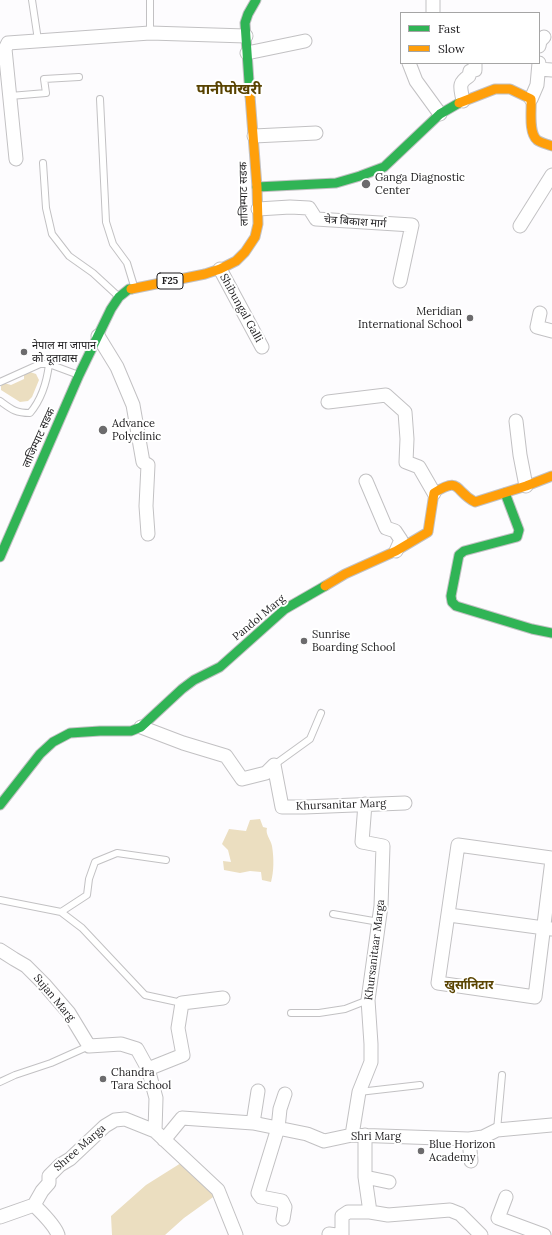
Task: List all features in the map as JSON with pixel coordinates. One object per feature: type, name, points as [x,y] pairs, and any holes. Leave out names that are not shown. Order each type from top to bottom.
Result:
[{"type":"street","name":"लाजिम्पाट सडक","points":[[0,557],[79,375],[111,309],[119,297],[129,289],[205,274],[220,269],[236,261],[251,245],[255,237],[258,224],[257,187],[245,23],[256,0]]},
{"type":"street","points":[[433,0],[433,12]]},
{"type":"street","points":[[16,159],[4,49],[8,43],[150,33],[246,36]]},
{"type":"street","points":[[247,53],[305,41]]},
{"type":"street","points":[[409,64],[416,81],[440,114]]},
{"type":"street","points":[[463,101],[461,84],[463,80],[469,76],[470,71],[475,70],[475,64]]},
{"type":"street","points":[[552,70],[539,66],[537,85],[531,99],[532,130],[534,137],[537,141],[552,146]]},
{"type":"street","points":[[257,187],[336,183],[360,176],[384,167],[440,114],[463,101],[496,89],[510,89],[531,99]]},
{"type":"street","points":[[254,136],[316,133]]},
{"type":"street","points":[[520,226],[552,176]]},
{"type":"street","name":"चेत्र बिकाश मार्ग","points":[[258,209],[290,206],[309,208],[316,219],[412,225],[400,282]]},
{"type":"street","name":"Shibungal Galli","points":[[220,269],[262,347]]},
{"type":"street","points":[[540,314],[537,327],[552,331]]},
{"type":"street","points":[[98,336],[117,366],[133,405],[143,462],[148,465],[146,506],[148,534]]},
{"type":"street","points":[[328,402],[386,395],[405,412],[407,440],[406,462],[419,466],[434,493],[445,485],[455,484],[459,486],[470,500],[475,502],[552,476]]},
{"type":"street","points":[[516,421],[520,455],[526,486]]},
{"type":"street","points":[[366,481],[386,528],[395,531],[401,540],[396,551]]},
{"type":"street","name":"Pandol Marg","points":[[141,727],[182,689],[194,680],[220,667],[285,609],[345,574],[396,551],[428,532],[434,493]]},
{"type":"street","points":[[505,493],[519,530],[517,537],[464,551],[459,555],[451,596],[452,602],[456,606],[532,629],[552,633]]},
{"type":"street","points":[[0,805],[40,754],[53,742],[70,733],[131,731],[141,727],[184,743],[226,756],[242,778],[266,773],[274,765]]},
{"type":"street","name":"Khursanitar Marg","points":[[274,765],[282,807],[404,803]]},
{"type":"street","name":"Khursanitaar Marga","points":[[365,804],[362,842],[383,846],[381,906],[368,1000],[371,1044],[370,1062],[359,1092],[359,1135],[370,1212]]},
{"type":"street","points":[[458,844],[552,859],[548,928],[535,997],[438,983],[449,915],[458,844]]},
{"type":"street","points":[[449,915],[548,928]]},
{"type":"street","name":"Sujan Marg","points":[[0,950],[26,966],[40,980],[69,1012],[89,1046]]},
{"type":"street","points":[[148,1069],[183,1055],[178,1028],[182,1004],[223,998]]},
{"type":"street","points":[[89,1046],[113,1044],[137,1049],[148,1069],[156,1098],[159,1136],[218,1190],[236,1235]]},
{"type":"street","points":[[253,1123],[258,1091]]},
{"type":"street","points":[[283,1219],[284,1207],[282,1201],[261,1197],[258,1193],[276,1133],[284,1094]]},
{"type":"street","name":"Shri Marg","points":[[159,1136],[182,1118],[253,1123],[276,1133],[307,1134],[324,1141],[359,1135],[469,1139],[483,1137],[497,1130],[552,1122]]},
{"type":"street","name":"Shree Marga","points":[[34,1205],[42,1190],[49,1183],[49,1176],[60,1165],[70,1159],[105,1126],[115,1120],[125,1119],[159,1136]]},
{"type":"street","points":[[469,1139],[471,1161]]},
{"type":"street","points":[[365,1177],[389,1182]]},
{"type":"street","points":[[506,1197],[498,1218],[544,1235]]},
{"type":"street","points":[[0,1217],[34,1205],[57,1231],[58,1235]]},
{"type":"street","points":[[336,1235],[342,1216],[348,1212],[370,1212],[388,1215],[450,1210],[460,1214],[482,1235]]},
{"type":"lane","points":[[32,0],[38,40]]},
{"type":"lane","points":[[150,0],[150,33]]},
{"type":"lane","points":[[10,96],[46,93],[44,80],[79,77]]},
{"type":"lane","points":[[100,99],[106,222],[113,244],[127,263],[134,288]]},
{"type":"lane","points":[[43,163],[46,208],[52,234],[69,256],[93,273],[119,297]]},
{"type":"lane","points":[[0,382],[40,364],[49,364],[79,375]]},
{"type":"lane","points":[[0,401],[20,413],[30,413],[35,408],[45,383],[49,364]]},
{"type":"lane","points":[[274,765],[310,739],[321,713]]},
{"type":"lane","points":[[61,912],[87,895],[89,879],[95,862],[117,853],[166,860]]},
{"type":"lane","points":[[0,900],[61,912],[82,928],[145,996],[182,1004]]},
{"type":"lane","points":[[333,914],[379,922]]},
{"type":"lane","points":[[291,1013],[319,1013],[345,1009],[368,1000]]},
{"type":"lane","points":[[0,1082],[15,1075],[51,1063],[89,1046]]},
{"type":"lane","points":[[497,1130],[502,1075]]},
{"type":"lane","points":[[359,1092],[420,1085]]},
{"type":"shaded area","points":[[30,372],[36,374],[39,380],[32,397],[28,401],[20,402],[1,390],[1,386],[4,383],[11,385],[24,379],[24,375]]},
{"type":"shaded area","points":[[260,819],[263,827],[267,828],[272,846],[273,873],[271,882],[262,880],[261,872],[250,871],[240,873],[224,870],[223,861],[231,862],[228,850],[222,844],[229,829],[246,831],[250,820]]},
{"type":"shaded area","points":[[181,1163],[216,1195],[184,1218],[165,1235],[112,1235],[111,1216],[146,1185]]},
{"type":"traffic: fast","points":[[250,96],[245,23],[256,0]]},
{"type":"traffic: fast","points":[[257,187],[336,183],[384,167],[440,114],[459,103]]},
{"type":"traffic: fast","points":[[0,557],[79,375],[111,309],[119,297],[131,289]]},
{"type":"traffic: fast","points":[[505,493],[519,530],[517,537],[464,551],[459,555],[451,596],[452,602],[456,606],[532,629],[552,633]]},
{"type":"traffic: fast","points":[[0,805],[40,754],[53,742],[70,733],[131,731],[141,727],[182,689],[194,680],[220,667],[285,609],[325,586]]},
{"type":"traffic: slow","points":[[459,103],[495,89],[510,89],[531,99],[532,132],[537,140],[552,146]]},
{"type":"traffic: slow","points":[[131,289],[205,274],[220,269],[236,261],[245,252],[255,237],[258,224],[257,187],[250,96]]},
{"type":"traffic: slow","points":[[325,586],[345,574],[396,551],[428,532],[434,493],[443,488],[453,485],[475,502],[552,476]]},
{"type":"place","name":"Ganga Diagnostic Center","points":[[366,184]]},
{"type":"place","name":"Meridian International School","points":[[470,318]]},
{"type":"place","name":"नेपाल मा जापान को दूतावास","points":[[24,352]]},
{"type":"place","name":"Advance Polyclinic","points":[[103,430]]},
{"type":"place","name":"Sunrise Boarding School","points":[[304,641]]},
{"type":"place","name":"Chandra Tara School","points":[[103,1079]]},
{"type":"place","name":"Blue Horizon Academy","points":[[421,1151]]},
{"type":"district","name":"पानीपोखरी","points":[[229,90]]},
{"type":"district","name":"खुर्सानिटार","points":[[469,986]]}]
